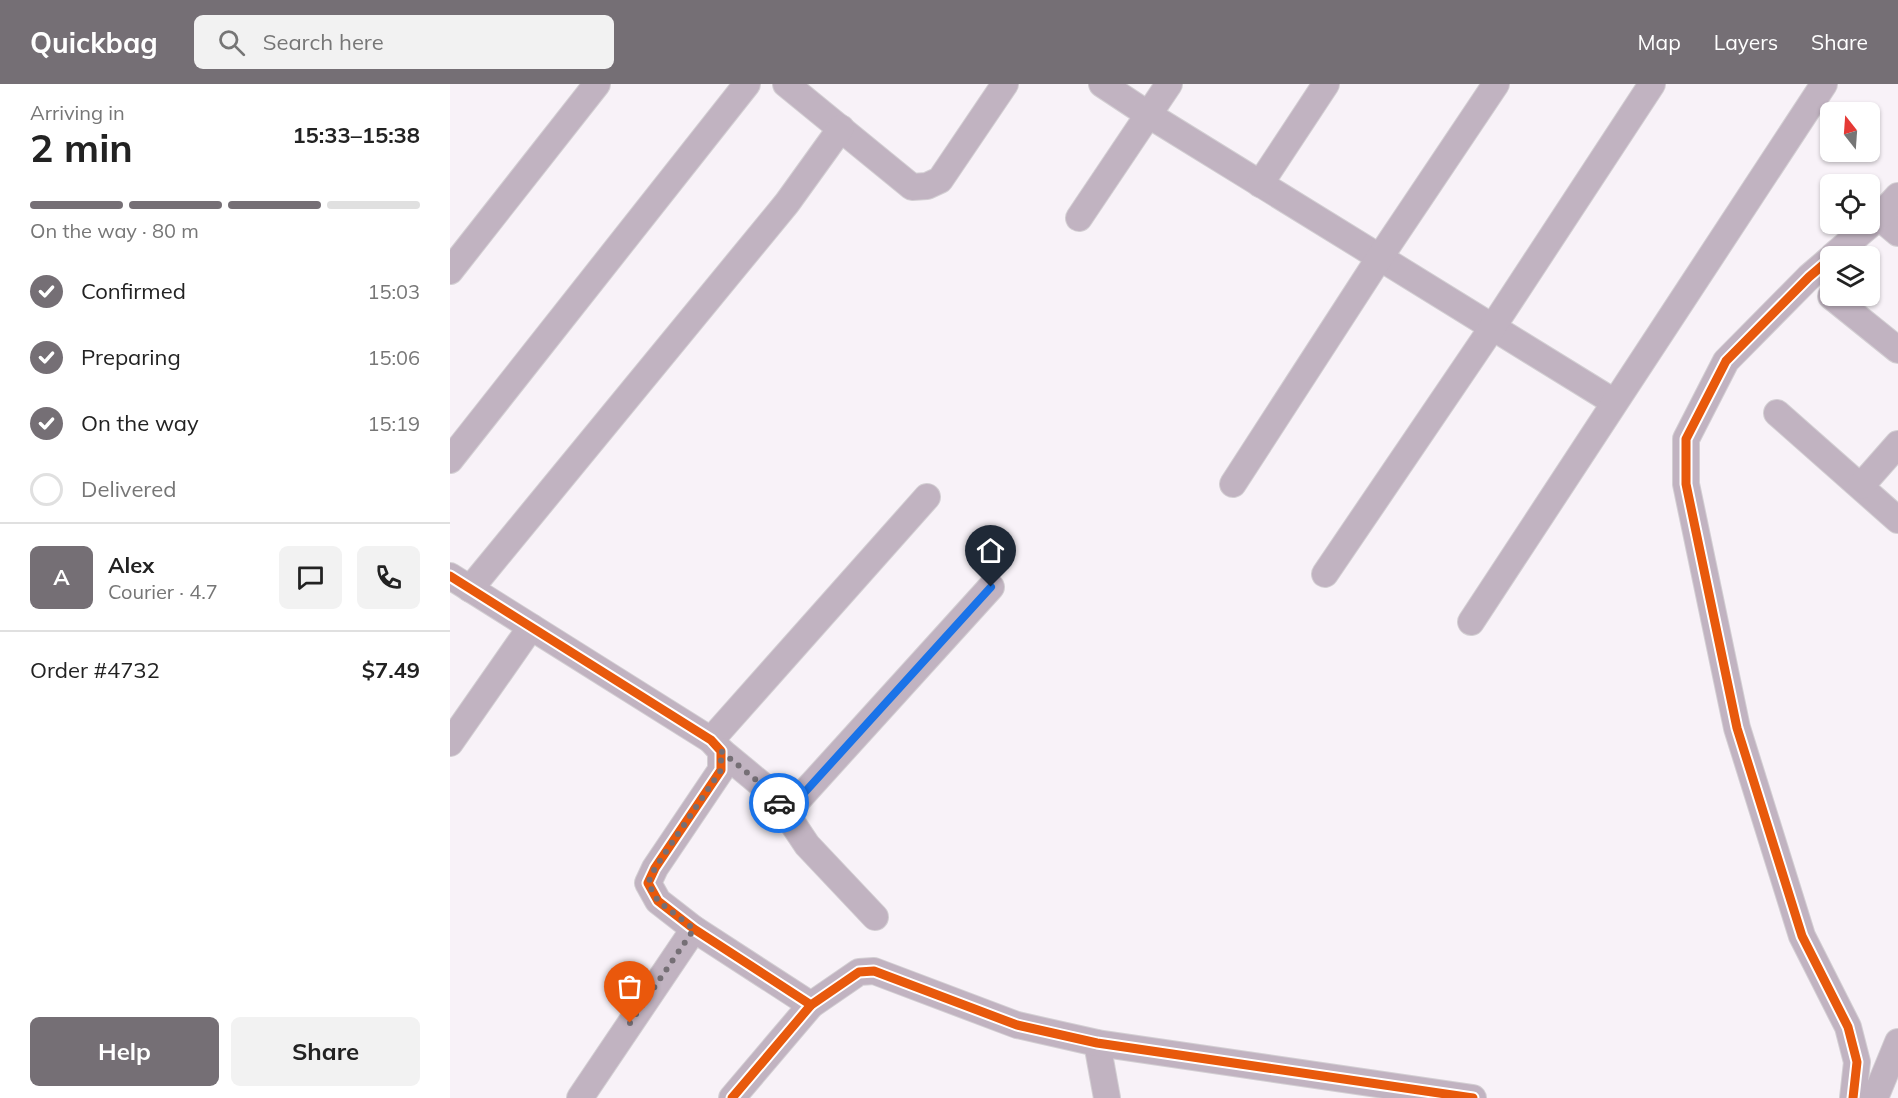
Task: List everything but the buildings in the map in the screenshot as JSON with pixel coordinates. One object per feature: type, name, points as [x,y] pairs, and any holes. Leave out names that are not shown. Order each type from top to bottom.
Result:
[{"type":"street","points":[[450,271],[597,84]]},
{"type":"street","points":[[450,460],[747,84]]},
{"type":"street","points":[[786,84],[912,187],[927,186],[940,180],[1005,84]]},
{"type":"street","points":[[1102,84],[1149,116],[1614,402]]},
{"type":"street","points":[[1079,218],[1169,84]]},
{"type":"street","points":[[1260,184],[1326,84]]},
{"type":"street","points":[[1233,484],[1380,257],[1496,84]]},
{"type":"street","points":[[1324,574],[1492,328],[1652,84]]},
{"type":"street","points":[[1471,622],[1824,84]]},
{"type":"street","points":[[841,128],[787,203],[460,582],[716,745],[773,794],[807,845],[875,917]]},
{"type":"street","points":[[1852,246],[1889,225],[1898,196]]},
{"type":"street","points":[[1820,268],[1726,361],[1686,439],[1686,484],[1737,728],[1802,936],[1848,1027],[1857,1062],[1853,1098]]},
{"type":"street","points":[[1809,277],[1820,286]]},
{"type":"street","points":[[1844,306],[1898,350]]},
{"type":"street","points":[[1777,413],[1898,520]]},
{"type":"street","points":[[1862,486],[1898,444]]},
{"type":"street","points":[[716,745],[927,497]]},
{"type":"street","points":[[785,814],[991,587]]},
{"type":"street","points":[[450,742],[531,627]]},
{"type":"street","points":[[716,745],[721,770],[655,868],[648,883],[658,901],[694,929],[811,1005]]},
{"type":"street","points":[[580,1098],[694,929]]},
{"type":"street","points":[[732,1098],[811,1005],[859,972],[874,971],[1017,1024],[1097,1043],[1391,1092],[1473,1098]]},
{"type":"street","points":[[1875,1098],[1898,1042]]},
{"type":"street","points":[[1097,1043],[1107,1098]]},
{"type":"cycle path","points":[[1820,268],[1726,361],[1686,439],[1686,484],[1737,728],[1802,936],[1848,1027],[1857,1062],[1853,1098]]},
{"type":"cycle path","points":[[450,576],[711,740],[721,751],[721,770],[655,868],[648,883],[658,901],[694,929],[811,1005]]},
{"type":"cycle path","points":[[732,1098],[811,1005],[859,972],[874,971],[1017,1025],[1097,1043],[1473,1098]]},
{"type":"way so far","points":[[630,1023],[694,929],[658,901],[648,883],[655,868],[721,770],[721,751],[773,794],[779,803]]},
{"type":"route","points":[[779,803],[785,814],[991,587]]}]
